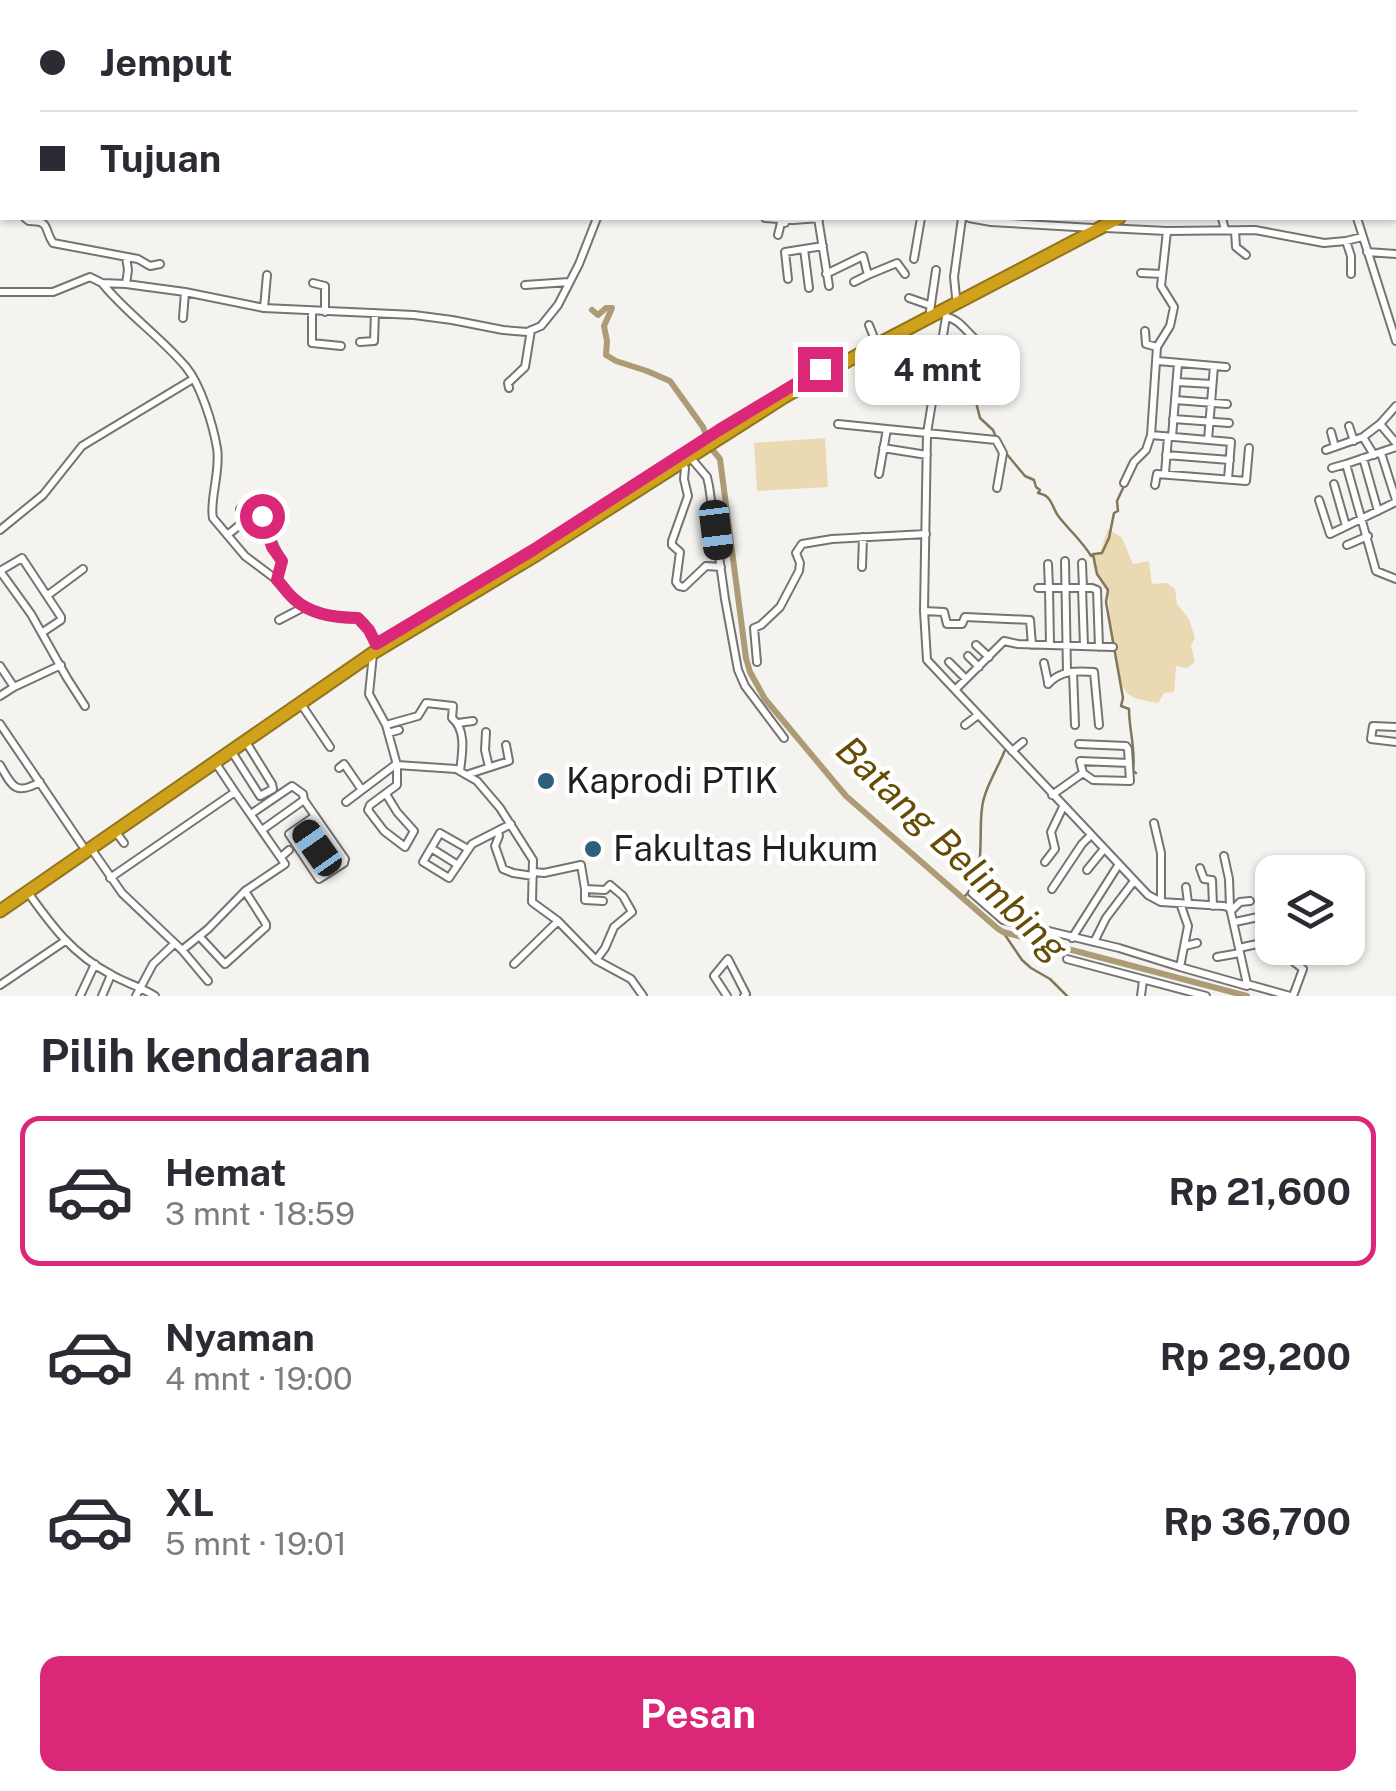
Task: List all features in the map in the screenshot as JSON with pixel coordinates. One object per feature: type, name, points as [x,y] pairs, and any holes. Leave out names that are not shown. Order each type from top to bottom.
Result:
[{"type":"highway","points":[[0,907],[375,648],[536,555],[798,381],[880,339],[929,308],[1103,223]]},
{"type":"highway","points":[[718,434],[880,339],[945,314],[1103,223]]},
{"type":"highway","points":[[0,907],[128,818],[233,754],[342,671]]},
{"type":"street","points":[[27,220],[46,224],[53,244],[138,259],[150,266],[160,264]]},
{"type":"street","points":[[102,283],[184,292],[264,308],[442,318],[516,332],[538,328],[552,313],[599,220]]},
{"type":"street","points":[[778,235],[780,223],[788,223],[787,220]]},
{"type":"street","points":[[820,220],[828,286]]},
{"type":"street","points":[[914,259],[921,220]]},
{"type":"street","points":[[956,298],[954,278],[965,220]]},
{"type":"street","points":[[1006,220],[1103,223],[1166,231],[1272,232],[1324,244],[1362,237]]},
{"type":"street","points":[[1223,220],[1236,247],[1246,256]]},
{"type":"street","points":[[1358,220],[1396,341]]},
{"type":"street","points":[[1124,483],[1151,435],[1152,378],[1158,347],[1178,305],[1163,291],[1166,231]]},
{"type":"street","points":[[1346,242],[1351,274]]},
{"type":"street","points":[[788,279],[784,254],[823,246]]},
{"type":"street","points":[[804,249],[810,288]]},
{"type":"street","points":[[826,274],[863,252],[868,275]]},
{"type":"street","points":[[1367,252],[1396,254]]},
{"type":"street","points":[[126,257],[126,284]]},
{"type":"street","points":[[854,282],[897,262],[905,274]]},
{"type":"street","points":[[909,298],[929,308],[936,270]]},
{"type":"street","points":[[1141,273],[1164,275]]},
{"type":"street","points":[[264,308],[267,275]]},
{"type":"street","points":[[0,292],[53,292],[90,277],[99,280],[184,364],[193,378],[217,450],[212,514],[246,556],[304,607],[339,618],[358,618],[369,630],[375,648],[369,694],[387,729],[397,783],[368,810],[405,847],[414,831],[386,794]]},
{"type":"street","points":[[525,285],[569,282]]},
{"type":"street","points":[[313,283],[325,286],[325,312]]},
{"type":"street","points":[[184,292],[184,318]]},
{"type":"street","points":[[312,312],[312,343],[342,346]]},
{"type":"street","points":[[360,342],[374,342],[375,314]]},
{"type":"street","points":[[940,350],[960,356],[975,347],[975,339],[945,314],[928,433],[924,611],[927,660],[1148,896],[1161,902],[1231,910]]},
{"type":"street","points":[[868,325],[880,339]]},
{"type":"street","points":[[509,388],[508,384],[525,367],[531,330]]},
{"type":"street","points":[[1145,331],[1146,344],[1158,347]]},
{"type":"street","points":[[865,351],[882,382],[881,391]]},
{"type":"street","points":[[1158,361],[1226,367]]},
{"type":"street","points":[[1165,473],[1178,363]]},
{"type":"street","points":[[1208,440],[1214,366]]},
{"type":"street","points":[[0,530],[43,495],[82,446],[193,378]]},
{"type":"street","points":[[1177,382],[1212,384]]},
{"type":"street","points":[[1175,400],[1227,404]]},
{"type":"street","points":[[1326,450],[1363,437],[1396,406]]},
{"type":"street","points":[[1174,418],[1229,423]]},
{"type":"street","points":[[838,424],[996,440],[1003,452],[997,488]]},
{"type":"street","points":[[1332,468],[1396,445],[1380,424]]},
{"type":"street","points":[[1349,426],[1354,441]]},
{"type":"street","points":[[879,474],[888,429]]},
{"type":"street","points":[[1331,432],[1336,447]]},
{"type":"street","points":[[1151,435],[1232,442],[1228,479]]},
{"type":"street","points":[[1318,500],[1328,533],[1396,501],[1377,454],[1363,437]]},
{"type":"street","points":[[883,448],[927,455]]},
{"type":"street","points":[[1155,485],[1156,474],[1165,473],[1246,480],[1249,448]]},
{"type":"street","points":[[1166,455],[1230,460]]},
{"type":"street","points":[[689,456],[684,480],[688,496],[672,540],[672,546],[680,552],[677,584],[684,587],[706,566],[721,567]]},
{"type":"street","points":[[689,456],[709,486],[738,670],[745,686],[784,738]]},
{"type":"street","points":[[1363,458],[1378,511]]},
{"type":"street","points":[[1346,464],[1376,572],[1396,579]]},
{"type":"street","points":[[1334,484],[1346,526]]},
{"type":"street","points":[[260,501],[272,547],[282,561],[277,580]]},
{"type":"street","points":[[227,535],[242,522],[240,509]]},
{"type":"street","points":[[758,662],[754,628],[778,609],[798,574],[798,548],[807,543],[926,534]]},
{"type":"street","points":[[1347,546],[1368,536]]},
{"type":"street","points":[[862,567],[863,537]]},
{"type":"street","points":[[1362,558],[1372,554]]},
{"type":"street","points":[[43,632],[62,619],[22,558],[0,571],[43,632],[85,706]]},
{"type":"street","points":[[1064,561],[1075,725]]},
{"type":"street","points":[[1082,562],[1084,646]]},
{"type":"street","points":[[1048,564],[1050,646]]},
{"type":"street","points":[[48,595],[83,569]]},
{"type":"street","points":[[1038,588],[1098,590],[1099,647]]},
{"type":"street","points":[[280,620],[304,607]]},
{"type":"street","points":[[924,611],[943,612],[947,624],[962,624],[965,617],[1030,620],[1032,644]]},
{"type":"street","points":[[955,690],[1004,641],[1113,648]]},
{"type":"street","points":[[976,646],[989,657]]},
{"type":"street","points":[[968,656],[979,667]]},
{"type":"street","points":[[949,662],[966,680]]},
{"type":"street","points":[[1044,663],[1048,684],[1056,676],[1070,672],[1095,672],[1099,725]]},
{"type":"street","points":[[0,696],[60,665]]},
{"type":"street","points":[[0,666],[14,687]]},
{"type":"street","points":[[1046,672],[1056,676]]},
{"type":"street","points":[[387,729],[418,716],[428,702],[453,706],[452,718],[462,736],[464,772],[482,786],[533,860],[532,902],[558,921],[596,960],[627,976],[643,996]]},
{"type":"street","points":[[300,703],[330,747]]},
{"type":"street","points":[[965,725],[978,716]]},
{"type":"street","points":[[458,723],[474,722]]},
{"type":"street","points":[[0,724],[122,893],[164,930],[208,981]]},
{"type":"street","points":[[1396,727],[1373,726],[1371,739],[1396,742]]},
{"type":"street","points":[[387,729],[399,730]]},
{"type":"street","points":[[486,732],[489,767]]},
{"type":"street","points":[[1012,752],[1023,742]]},
{"type":"street","points":[[233,754],[258,794],[264,795],[274,786],[247,744]]},
{"type":"street","points":[[1079,744],[1128,749],[1129,762],[1130,781],[1092,780],[1083,773],[1080,761],[1129,762]]},
{"type":"street","points":[[346,802],[396,765],[464,772],[509,760],[506,745]]},
{"type":"street","points":[[136,996],[153,964],[199,936],[245,891],[284,865],[215,762]]},
{"type":"street","points":[[339,768],[344,764],[362,790]]},
{"type":"street","points":[[0,765],[18,789],[40,782]]},
{"type":"street","points":[[1052,794],[1083,773]]},
{"type":"street","points":[[251,814],[291,786],[304,794],[304,800],[315,816],[345,860],[318,878],[289,834],[315,816]]},
{"type":"street","points":[[110,878],[235,792]]},
{"type":"street","points":[[262,830],[304,800]]},
{"type":"street","points":[[1046,862],[1055,848],[1051,832],[1063,807]]},
{"type":"street","points":[[1154,823],[1160,853],[1161,902]]},
{"type":"street","points":[[468,849],[440,833],[423,863],[449,879],[468,849],[511,824]]},
{"type":"street","points":[[302,825],[333,870]]},
{"type":"street","points":[[115,830],[124,844]]},
{"type":"street","points":[[498,832],[495,846],[503,869],[533,874],[580,865],[586,900],[603,901]]},
{"type":"street","points":[[1052,889],[1091,835]]},
{"type":"street","points":[[431,848],[458,865]]},
{"type":"street","points":[[1087,870],[1104,849]]},
{"type":"street","points":[[281,857],[289,850]]},
{"type":"street","points":[[1224,856],[1231,910],[1243,933],[1237,936],[1247,985]]},
{"type":"street","points":[[1072,938],[1119,864]]},
{"type":"street","points":[[1200,868],[1204,879],[1212,880],[1213,906]]},
{"type":"street","points":[[1094,942],[1106,918],[1134,881]]},
{"type":"street","points":[[585,889],[603,890],[611,885],[632,911],[614,927],[606,948],[596,960]]},
{"type":"street","points":[[1180,966],[1188,926],[1186,887]]},
{"type":"street","points":[[27,891],[65,941],[111,975],[155,996]]},
{"type":"street","points":[[199,936],[225,964],[265,928],[245,891]]},
{"type":"street","points":[[972,893],[1003,920],[1291,996],[1303,969],[1298,965]]},
{"type":"street","points":[[1231,910],[1240,902],[1250,901]]},
{"type":"street","points":[[1238,922],[1255,918]]},
{"type":"street","points":[[514,964],[558,921]]},
{"type":"street","points":[[0,985],[65,941]]},
{"type":"street","points":[[1185,946],[1197,943]]},
{"type":"street","points":[[1217,958],[1255,945]]},
{"type":"street","points":[[1068,958],[1206,996]]},
{"type":"street","points":[[727,996],[714,975],[728,959],[745,996]]},
{"type":"street","points":[[80,996],[95,964]]},
{"type":"street","points":[[102,996],[111,975]]},
{"type":"street","points":[[1140,996],[1143,980]]},
{"type":"shaded area","points":[[825,438],[828,487],[757,491],[754,443]]},
{"type":"shaded area","points":[[1108,529],[1122,538],[1133,564],[1149,561],[1152,584],[1167,583],[1175,589],[1177,604],[1189,619],[1195,638],[1191,646],[1195,662],[1187,668],[1176,666],[1174,692],[1164,693],[1158,703],[1132,696],[1120,681],[1107,591],[1093,560],[1093,554],[1100,553]]},
{"type":"waterway","name":"Batang Belimbing","points":[[592,310],[598,315],[612,308],[604,326],[606,355],[670,381],[720,459],[750,672],[765,699],[846,796],[1003,932],[1247,996]]},
{"type":"waterway","points":[[954,377],[967,398],[976,402],[980,418],[996,437]]},
{"type":"waterway","points":[[1005,452],[1025,476],[1034,480],[1038,493],[1048,498],[1059,517],[1093,554],[1097,574],[1108,590],[1106,602],[1123,698],[1121,706],[1129,709],[1136,773]]},
{"type":"waterway","points":[[1094,554],[1102,553],[1109,538],[1124,486]]},
{"type":"waterway","points":[[964,897],[979,868],[983,801],[1005,750]]},
{"type":"waterway","name":"Batang Belimbing","points":[[1003,932],[1022,960],[1067,996]]},
{"type":"place","name":"Kaprodi PTIK","points":[[546,781]]},
{"type":"place","name":"Fakultas Hukum","points":[[593,849]]},
{"type":"route","points":[[262,516],[272,547],[282,561],[277,580],[290,596],[304,607],[330,616],[362,620],[376,644],[820,369]]}]
